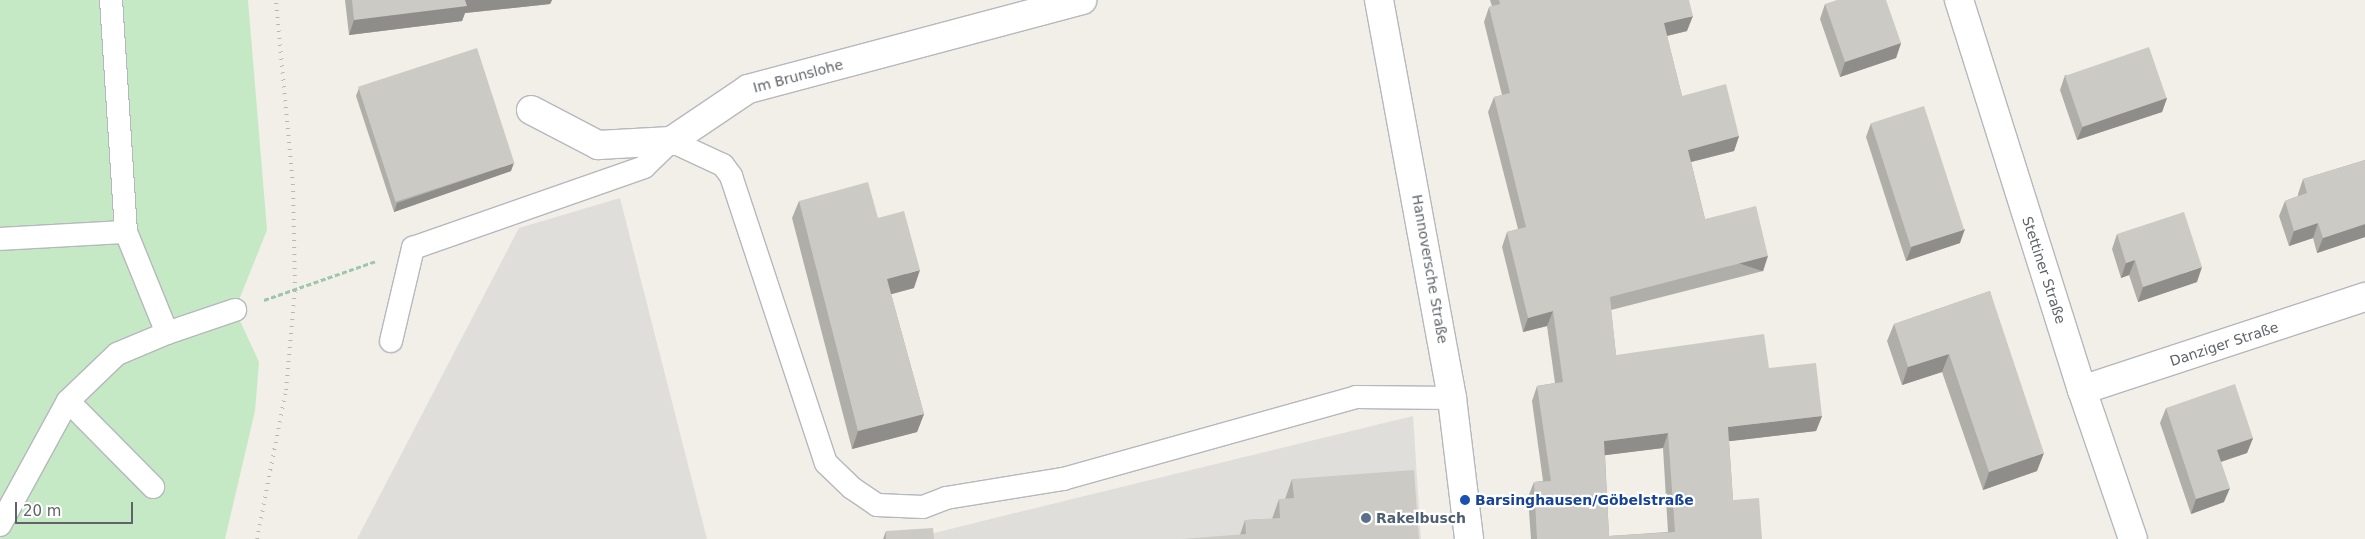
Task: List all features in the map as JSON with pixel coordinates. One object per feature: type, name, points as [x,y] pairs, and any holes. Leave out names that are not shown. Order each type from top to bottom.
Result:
[{"type":"street","name":"Im Brunslohe","points":[[671,141],[748,89],[1082,0]]},
{"type":"street","name":"Hannoversche Straße","points":[[1379,0],[1452,398],[1469,539]]},
{"type":"street","name":"Stettiner Straße","points":[[1959,0],[2082,390],[2133,539]]},
{"type":"street","points":[[531,110],[598,145],[671,141]]},
{"type":"street","name":"Danziger Straße","points":[[2082,390],[2365,298]]},
{"type":"lane","points":[[111,0],[126,232],[167,333]]},
{"type":"lane","points":[[391,341],[413,248],[644,167],[671,141],[723,165],[731,176],[826,463],[852,488],[877,505],[923,507],[946,498],[1063,479],[1356,397],[1452,398]]},
{"type":"lane","points":[[0,239],[126,232]]},
{"type":"lane","points":[[0,525],[68,401],[117,354],[167,333],[235,310]]},
{"type":"lane","points":[[68,401],[153,486]]},
{"type":"path","points":[[235,310],[413,248]]},
{"type":"shaded area","points":[[620,198],[707,539],[357,539],[519,228]]},
{"type":"shaded area","points":[[1413,416],[1421,539],[910,539],[1056,503]]},
{"type":"green space","points":[[0,0],[248,0],[267,230],[235,310],[259,362],[255,411],[225,539],[0,539]]},
{"type":"building","points":[[352,0],[465,0],[467,6],[354,20]]},
{"type":"building","points":[[1499,0],[1689,0],[1693,16],[1664,23],[1682,96],[1726,84],[1739,136],[1688,150],[1705,219],[1756,206],[1768,256],[1610,297],[1616,355],[1764,334],[1769,368],[1816,363],[1822,416],[1728,427],[1733,500],[1759,498],[1762,539],[1537,539],[1534,482],[1551,481],[1537,386],[1563,382],[1553,311],[1528,318],[1507,232],[1526,227],[1494,97],[1510,93],[1489,7],[1500,4]],"holes":[[[1668,433],[1675,532],[1609,536],[1604,441]]]},
{"type":"building","points":[[1837,0],[1886,0],[1901,43],[1845,62],[1825,4]]},
{"type":"building","points":[[2149,47],[2167,98],[2082,127],[2065,76]]},
{"type":"building","points":[[477,48],[514,163],[396,202],[358,87]]},
{"type":"building","points":[[1924,106],[1964,230],[1911,247],[1871,123]]},
{"type":"building","points":[[2365,160],[2365,224],[2323,238],[2318,223],[2294,231],[2285,201],[2307,193],[2303,179]]},
{"type":"building","points":[[868,182],[878,218],[904,211],[920,270],[887,279],[924,414],[858,431],[799,201]]},
{"type":"building","points":[[2184,212],[2202,267],[2143,287],[2135,260],[2126,263],[2117,234]]},
{"type":"building","points":[[1990,291],[2044,453],[1989,472],[1949,354],[1908,367],[1894,324]]},
{"type":"building","points":[[2235,384],[2253,438],[2217,450],[2230,488],[2196,499],[2166,408]]},
{"type":"building","points":[[1414,470],[1419,539],[1181,539],[1246,534],[1245,520],[1280,518],[1279,499],[1294,498],[1292,479]]},
{"type":"building","points":[[933,528],[934,539],[886,539],[886,531]]},
{"type":"railway","points":[[257,539],[286,390],[295,290],[293,185],[276,0]]},
{"type":"place","name":"Barsinghausen/Göbelstraße","points":[[1465,500]]},
{"type":"place","name":"Rakelbusch","points":[[1366,518]]}]
